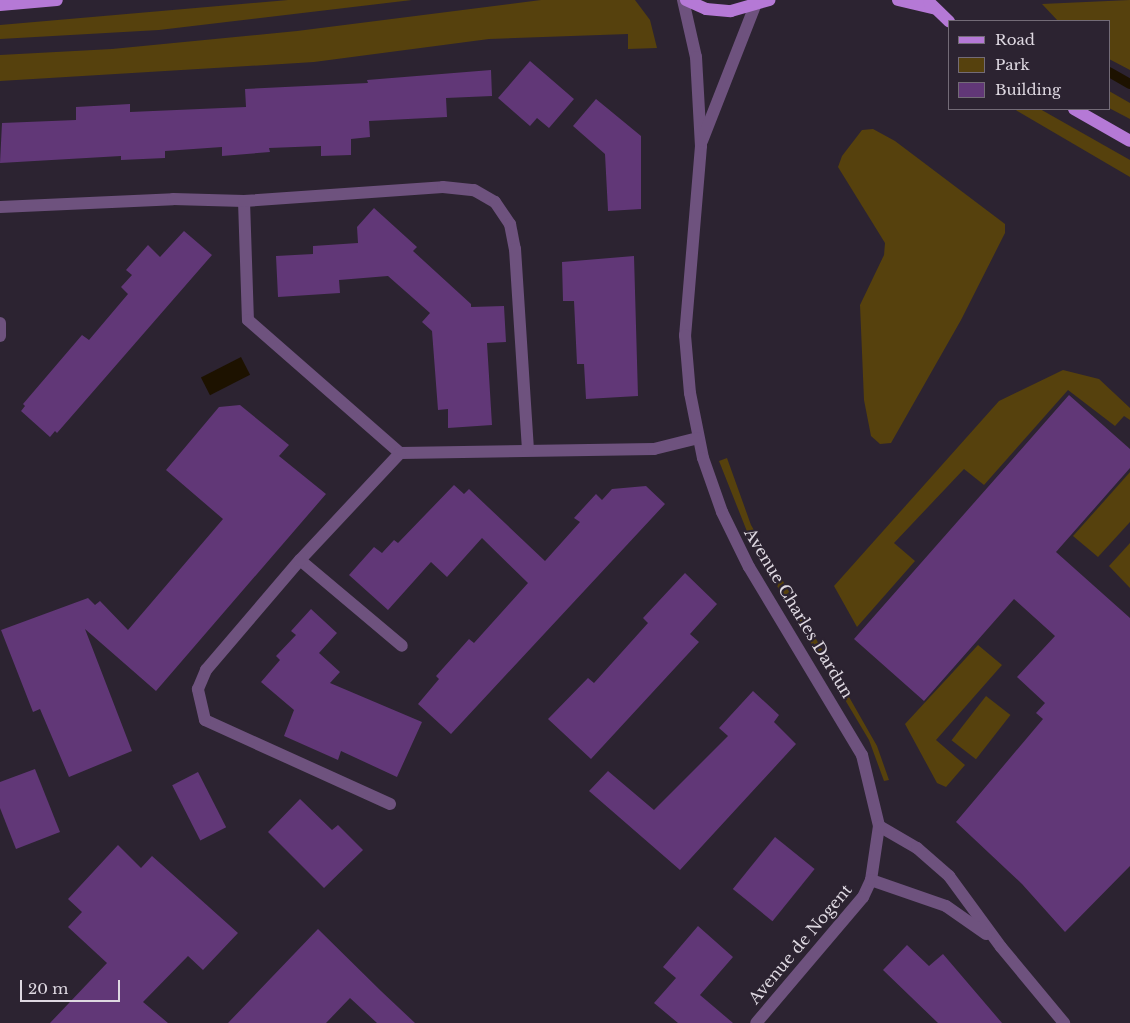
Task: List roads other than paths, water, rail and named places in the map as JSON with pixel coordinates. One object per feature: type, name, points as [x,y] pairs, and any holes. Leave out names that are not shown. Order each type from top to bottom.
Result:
[{"type":"main road","points":[[0,5],[57,0]]},
{"type":"main road","points":[[685,0],[706,9],[731,11],[755,6],[769,0]]},
{"type":"main road","points":[[898,0],[931,4],[948,20]]},
{"type":"main road","points":[[1076,110],[1130,141]]},
{"type":"street","name":"Avenue Charles Dardun","points":[[685,0],[696,57],[701,146],[685,335],[690,393],[698,438],[722,512],[749,567],[862,755],[879,826]]},
{"type":"street","name":"Avenue Charles Dardun","points":[[701,146],[755,6]]},
{"type":"street","points":[[0,206],[173,199],[244,201],[443,187],[474,190],[495,202],[510,224],[515,248],[528,450]]},
{"type":"street","points":[[244,201],[248,320],[400,453],[654,449],[698,438]]},
{"type":"street","points":[[0,322],[0,336]]},
{"type":"street","points":[[390,804],[205,720],[198,689],[206,670],[300,560],[400,453]]},
{"type":"street","points":[[300,560],[402,646]]},
{"type":"street","points":[[879,826],[917,848],[949,876],[1001,947],[1064,1023]]},
{"type":"street","name":"Avenue de Nogent","points":[[756,1023],[863,897],[871,880],[879,826]]},
{"type":"street","points":[[871,880],[946,906],[974,923],[1001,947]]},
{"type":"waterway","points":[[1110,73],[1130,84]]}]
